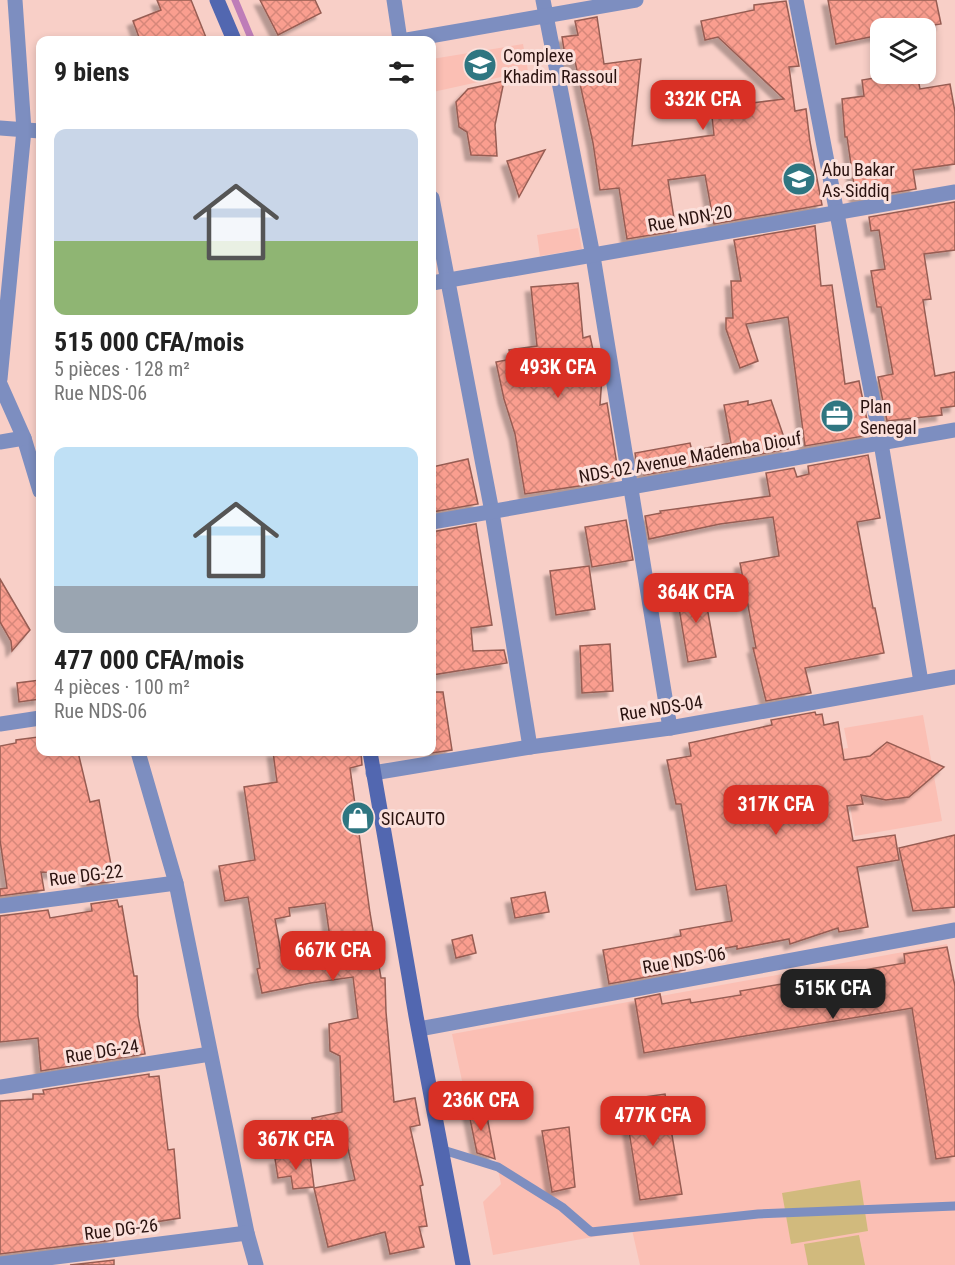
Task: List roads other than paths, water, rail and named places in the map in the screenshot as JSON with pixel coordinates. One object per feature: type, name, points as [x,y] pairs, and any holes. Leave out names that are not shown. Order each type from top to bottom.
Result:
[{"type":"street","points":[[15,0],[24,130],[0,382],[24,438],[36,477]]},
{"type":"street","points":[[217,0],[232,36]]},
{"type":"street","points":[[394,0],[399,36]]},
{"type":"street","points":[[543,0],[593,255],[670,728]]},
{"type":"street","points":[[430,36],[636,0]]},
{"type":"street","points":[[796,0],[880,443],[921,682]]},
{"type":"street","points":[[0,128],[36,131]]},
{"type":"street","name":"Rue NDN-20","points":[[436,283],[955,192]]},
{"type":"street","points":[[436,218],[492,512],[530,747]]},
{"type":"street","name":"NDS-02 Avenue Mademba Diouf","points":[[436,521],[955,430]]},
{"type":"street","points":[[0,442],[24,438]]},
{"type":"street","name":"Rue NDS-04","points":[[373,773],[530,747],[670,728],[955,677]]},
{"type":"street","points":[[0,724],[36,719]]},
{"type":"street","points":[[139,756],[177,883],[210,1054],[256,1265]]},
{"type":"street","points":[[371,756],[463,1265]]},
{"type":"street","name":"Rue DG-22","points":[[0,906],[177,883]]},
{"type":"street","name":"Rue NDS-06","points":[[419,1029],[955,930]]},
{"type":"street","name":"Rue DG-24","points":[[0,1087],[210,1054]]},
{"type":"street","name":"Rue DG-26","points":[[0,1264],[248,1233]]},
{"type":"lane","points":[[442,1150],[498,1167],[562,1207],[591,1232],[758,1214],[955,1206]]},
{"type":"waterway","points":[[235,0],[250,36]]},
{"type":"place","name":"Complexe Khadim Rassoul","points":[[480,65]]},
{"type":"place","name":"Abu Bakar As-Siddiq","points":[[799,179]]},
{"type":"place","name":"Plan Senegal","points":[[837,416]]},
{"type":"place","name":"SICAUTO","points":[[358,818]]}]
